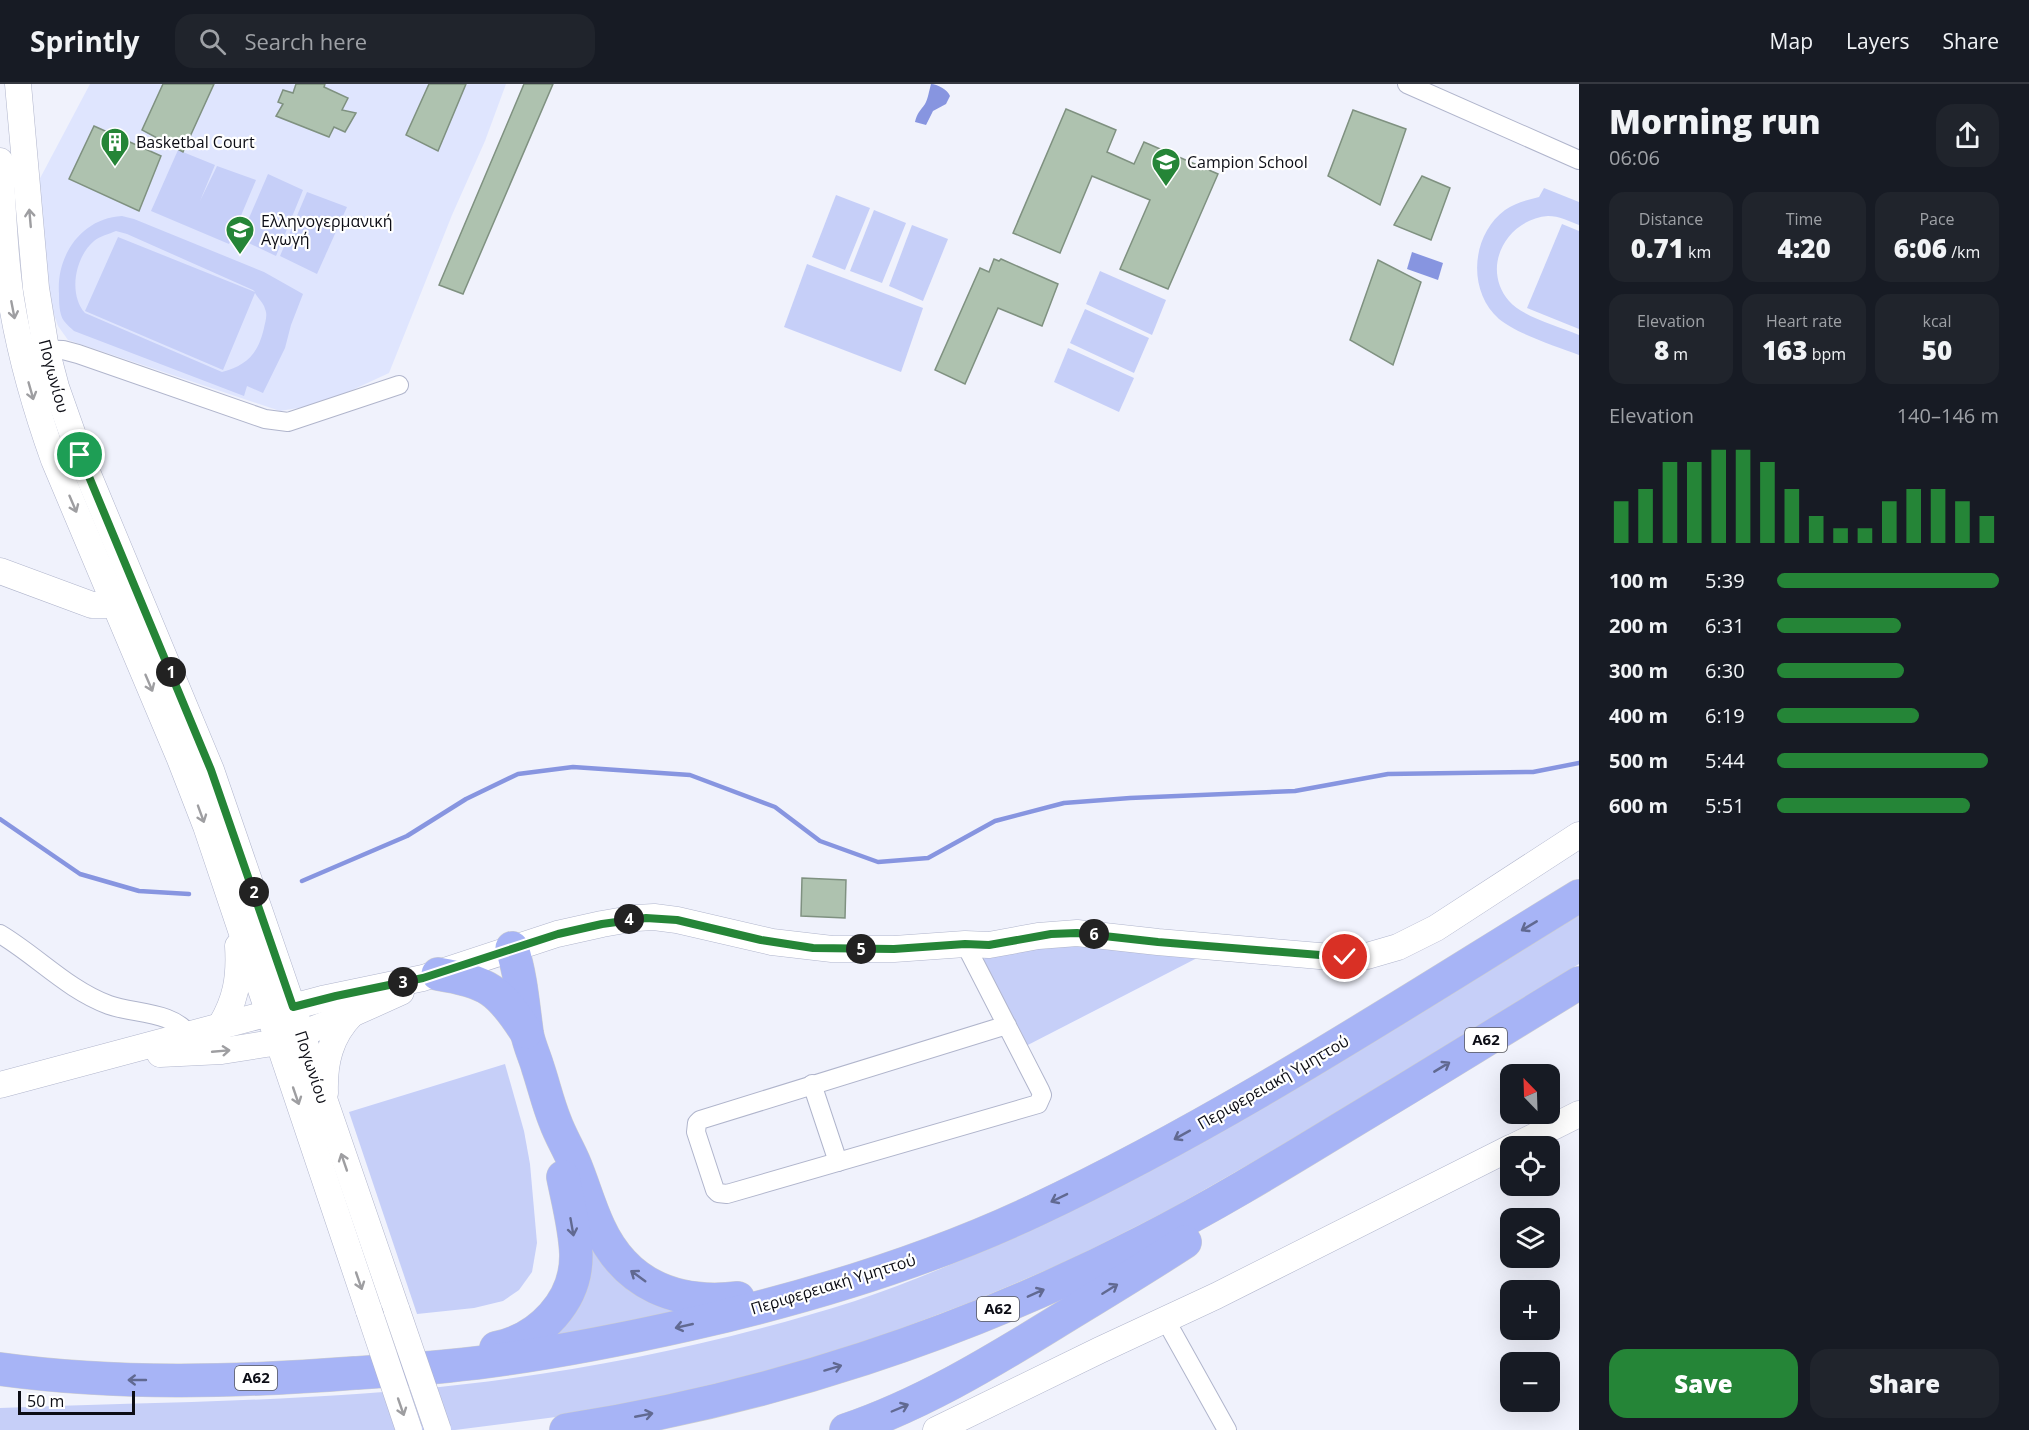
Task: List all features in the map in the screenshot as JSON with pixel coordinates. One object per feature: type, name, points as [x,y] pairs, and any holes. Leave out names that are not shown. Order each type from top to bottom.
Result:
[{"type":"highway","name":"Περιφερειακή Υμηττού","points":[[0,1369],[50,1376],[125,1380],[272,1378],[450,1366],[567,1350],[748,1311],[842,1284],[953,1245],[1032,1212],[1112,1173],[1232,1107],[1341,1043],[1579,896]]},
{"type":"highway","points":[[505,950],[501,985],[521,1024],[554,1121],[575,1164],[600,1228],[608,1245],[621,1261],[653,1286],[672,1295],[695,1300],[743,1298],[795,1286],[842,1284]]},
{"type":"highway","points":[[430,976],[457,977],[488,987],[506,1002],[521,1024]]},
{"type":"highway","name":"Α62","points":[[566,1430],[656,1413],[811,1375],[888,1351],[975,1318],[1082,1272],[1207,1208],[1579,983]]},
{"type":"highway","points":[[846,1430],[925,1396],[1006,1353],[1158,1259],[1308,1162],[1393,1097]]},
{"type":"highway","points":[[413,1369],[521,1340],[550,1319],[562,1304],[570,1287],[576,1256],[554,1121]]},
{"type":"highway","points":[[0,1345],[50,1376]]},
{"type":"main road","name":"Πογωνίου","points":[[18,84],[36,288],[33,350],[28,382],[45,435],[196,800],[268,1014],[289,1037],[325,1108],[438,1430]]},
{"type":"main road","name":"Πογωνίου","points":[[0,161],[11,298],[33,350],[56,387],[76,446],[211,770],[293,1007],[289,1037],[369,1311],[409,1430]]},
{"type":"main road","points":[[0,572],[92,605],[116,605]]},
{"type":"main road","points":[[0,1085],[336,996],[430,976],[505,950],[595,925],[626,920],[654,918],[677,920],[761,940],[813,948],[894,949],[965,944],[989,945],[1044,935],[1077,933],[1356,958],[1398,947],[1436,928],[1579,835]]},
{"type":"main road","points":[[219,1028],[232,1004],[239,978],[234,910]]},
{"type":"main road","points":[[121,1054],[222,1051],[289,1037],[395,996],[430,976]]},
{"type":"main road","points":[[325,1108],[326,1064],[330,1050],[338,1030],[352,1014]]},
{"type":"main road","points":[[1535,1136],[1579,1114]]},
{"type":"main road","points":[[936,1430],[1216,1296],[1500,1153]]},
{"type":"street","points":[[1407,84],[1579,160]]},
{"type":"street","points":[[33,350],[63,350],[78,354],[265,419],[281,422],[304,417],[399,386]]},
{"type":"street","points":[[0,934],[94,998],[123,1009],[172,1021],[190,1036]]},
{"type":"street","points":[[965,944],[1007,1025],[1040,1090],[1041,1100],[1038,1104],[727,1194],[718,1193],[713,1186],[696,1132],[700,1120],[1007,1025]]},
{"type":"street","points":[[812,1084],[838,1162]]},
{"type":"street","points":[[1166,1319],[1227,1430]]},
{"type":"shaded area","name":"Ελληνογερμανική Αγωγή","points":[[90,84],[506,84],[485,141],[452,215],[389,373],[322,404],[280,411],[68,340],[58,326],[48,297],[37,184]]},
{"type":"shaded area","points":[[178,150],[215,165],[200,201],[217,166],[256,180],[229,244],[151,211]]},
{"type":"shaded area","points":[[268,174],[303,190],[276,256],[240,239]]},
{"type":"shaded area","points":[[1544,188],[1579,202],[1579,225],[1548,216],[1533,219],[1521,226],[1510,235],[1502,247],[1497,274],[1501,288],[1515,307],[1579,335],[1579,355],[1526,335],[1499,319],[1482,294],[1478,279],[1477,263],[1480,248],[1485,234],[1494,221],[1513,205],[1539,197]]},
{"type":"shaded area","points":[[307,192],[347,207],[317,274],[280,256]]},
{"type":"shaded area","points":[[836,195],[870,208],[845,270],[812,257]]},
{"type":"shaded area","points":[[874,210],[906,223],[882,283],[850,271]]},
{"type":"shaded area","points":[[122,216],[134,219],[264,272],[303,294],[285,348],[263,393],[247,386],[244,396],[74,331],[65,322],[60,308],[59,280],[67,253],[84,231],[108,218]],"holes":[[[116,231],[255,292],[118,237],[85,311],[223,370],[255,293],[266,311],[261,337],[255,352],[245,362],[222,372],[85,313],[80,305],[75,286],[82,256],[87,248],[99,238]]]},
{"type":"shaded area","points":[[1562,224],[1579,231],[1579,329],[1527,308]]},
{"type":"shaded area","points":[[912,225],[948,239],[923,301],[889,286]]},
{"type":"shaded area","points":[[807,264],[923,308],[901,372],[784,327]]},
{"type":"shaded area","points":[[1100,271],[1166,300],[1152,335],[1086,304]]},
{"type":"shaded area","points":[[1085,309],[1149,338],[1134,373],[1070,343]]},
{"type":"shaded area","points":[[1068,348],[1134,378],[1119,412],[1054,382]]},
{"type":"shaded area","points":[[1579,913],[1579,964],[1463,1037],[1169,1210],[1068,1261],[971,1302],[871,1340],[771,1370],[669,1395],[571,1415],[455,1430],[0,1430],[0,1408],[292,1398],[408,1390],[515,1378],[613,1362],[711,1341],[855,1301],[980,1252],[1148,1171],[1294,1089]]},
{"type":"shaded area","points":[[1050,940],[1201,956],[1022,1048],[983,959],[996,953]]},
{"type":"shaded area","points":[[505,1064],[524,1131],[530,1164],[537,1243],[532,1272],[519,1290],[503,1301],[474,1308],[417,1314],[349,1112]]},
{"type":"shaded area","points":[[586,1218],[692,1308],[535,1341]]},
{"type":"water","points":[[931,84],[942,88],[950,96],[946,104],[933,111],[926,125],[915,122],[926,102]]},
{"type":"water","points":[[1412,252],[1443,263],[1438,280],[1407,269]]},
{"type":"building","points":[[163,84],[214,84],[183,152],[142,130]]},
{"type":"building","points":[[296,84],[325,84],[324,87],[348,98],[342,110],[356,113],[345,132],[334,127],[329,137],[276,116],[283,104],[278,102],[283,90],[293,93]]},
{"type":"building","points":[[429,84],[466,84],[438,151],[406,135]]},
{"type":"building","points":[[524,84],[553,84],[463,294],[439,285]]},
{"type":"building","name":"Campion School","points":[[1066,109],[1116,130],[1107,152],[1134,164],[1144,142],[1218,174],[1168,289],[1120,269],[1150,200],[1092,176],[1060,253],[1013,233]]},
{"type":"building","points":[[1353,110],[1406,129],[1380,205],[1328,176]]},
{"type":"building","name":"Basketbal Court","points":[[94,126],[161,156],[139,211],[69,179]]},
{"type":"building","points":[[1422,176],[1450,188],[1431,240],[1394,225]]},
{"type":"building","points":[[994,259],[999,261],[1001,259],[1058,284],[1042,326],[998,308],[965,384],[935,370],[980,268],[989,272]]},
{"type":"building","points":[[1378,260],[1421,282],[1393,365],[1350,340]]},
{"type":"building","points":[[802,878],[846,880],[845,918],[801,916]]},
{"type":"waterway","points":[[302,881],[407,836],[466,799],[518,774],[573,767],[690,775],[775,807],[820,841],[878,862],[928,858],[995,821],[1064,803],[1295,791],[1388,774],[1533,772],[1579,763]]},
{"type":"waterway","points":[[0,819],[80,874],[139,891],[189,894]]},
{"type":"place","name":"Basketbal Court","points":[[115,168]]},
{"type":"place","name":"Campion School","points":[[1166,188]]},
{"type":"place","name":"Ελληνογερμανική Αγωγή","points":[[240,256]]},
{"type":"route","points":[[80,455],[211,770],[293,1007],[423,978],[558,934],[602,924],[646,918],[666,918],[761,940],[813,948],[894,949],[965,944],[989,945],[1051,934],[1077,933],[1134,940],[1345,957]]}]
